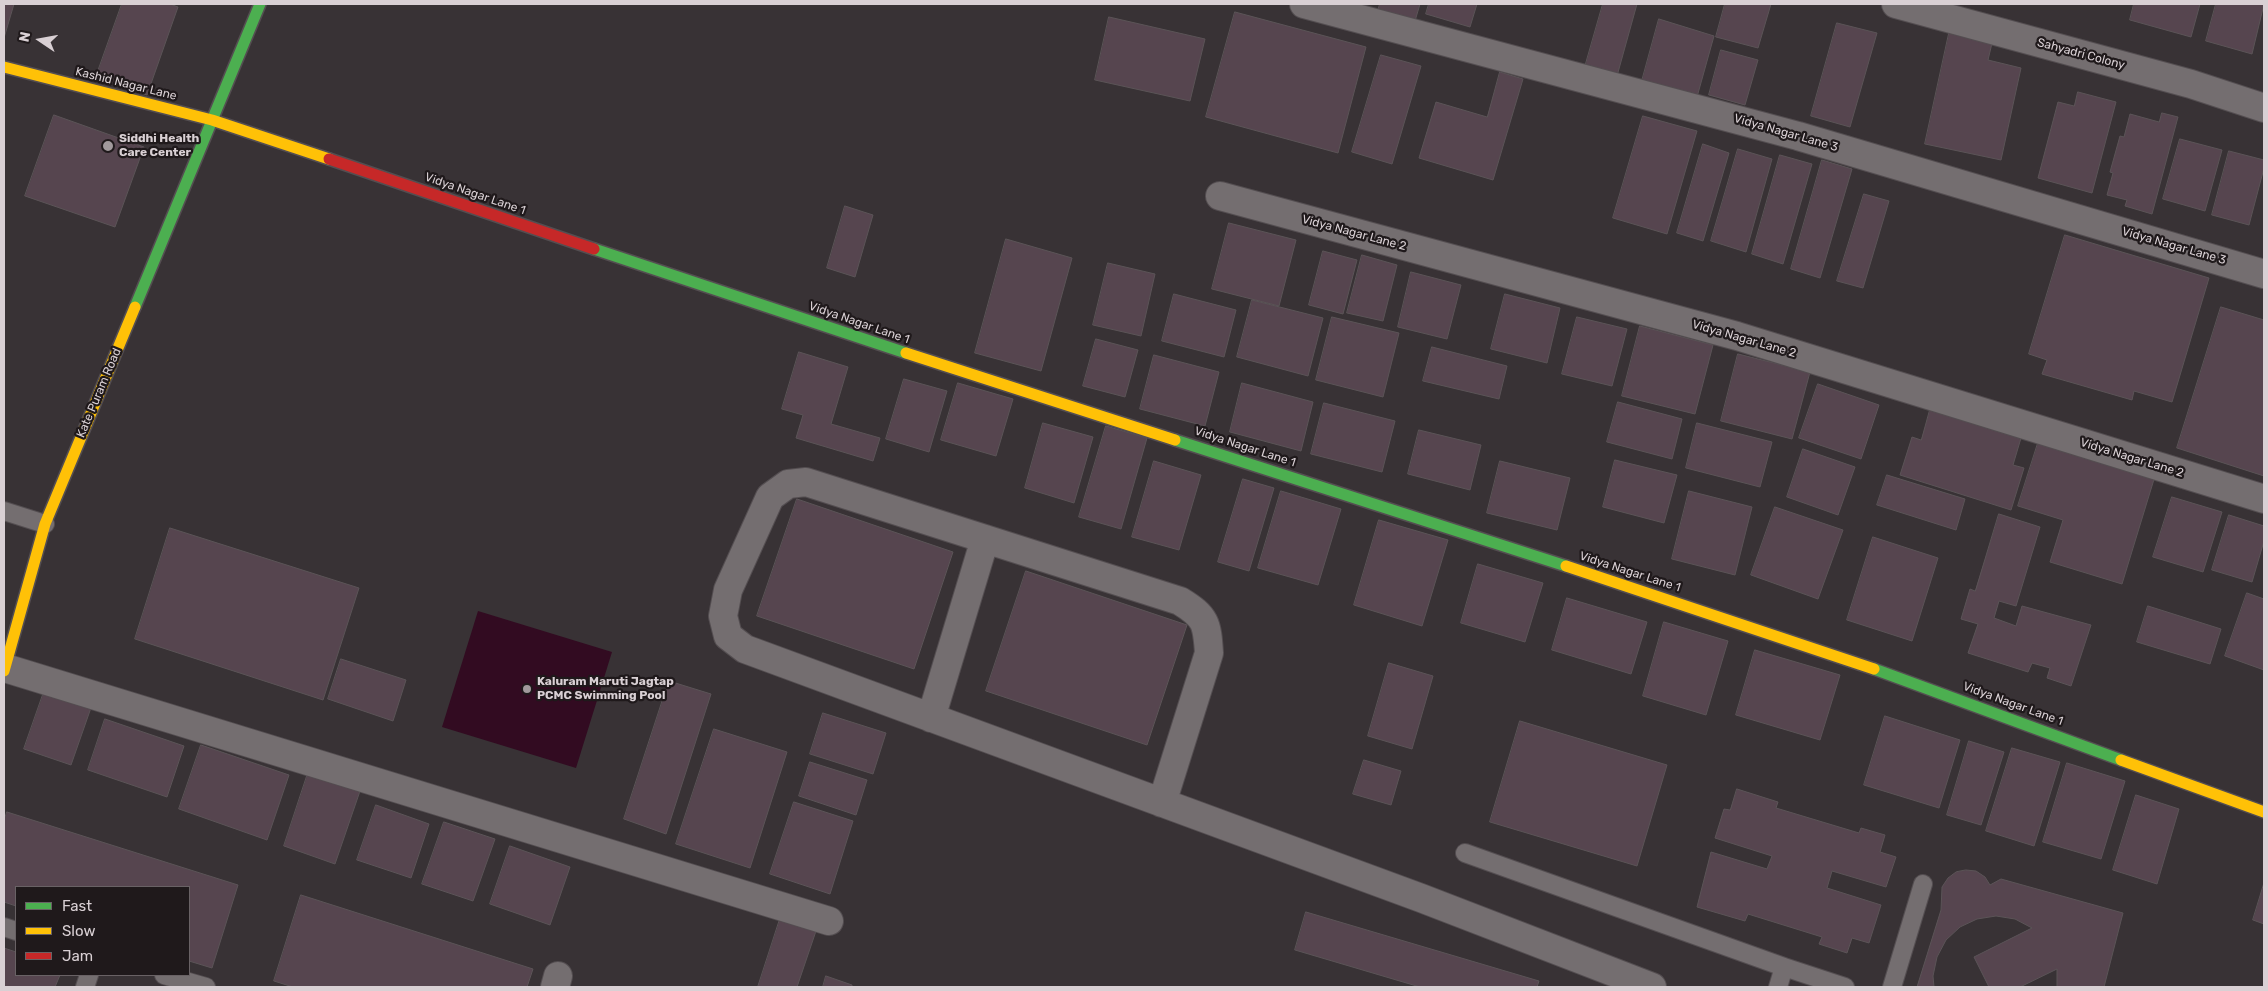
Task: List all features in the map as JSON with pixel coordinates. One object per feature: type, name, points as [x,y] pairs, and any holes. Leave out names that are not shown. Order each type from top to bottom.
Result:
[{"type":"street","name":"Kate Puram Road","points":[[5,669],[45,524],[260,4]]},
{"type":"street","name":"Vidya Nagar Lane 3","points":[[1304,4],[1798,136],[2264,274]]},
{"type":"street","name":"Sahyadri Colony","points":[[1896,4],[2190,84],[2264,108]]},
{"type":"street","name":"Kashid Nagar Lane","points":[[4,67],[212,120]]},
{"type":"street","name":"Vidya Nagar Lane 1","points":[[212,120],[956,370],[1426,519],[1846,659],[2264,812]]},
{"type":"street","name":"Vidya Nagar Lane 2","points":[[1220,196],[1738,336],[2264,499]]},
{"type":"street","points":[[1162,803],[1209,653],[1208,634],[1199,613],[1180,601],[806,482],[788,484],[770,497],[728,590],[723,616],[728,636],[745,649],[1162,803],[1635,984]]},
{"type":"street","points":[[931,718],[985,539]]},
{"type":"street","points":[[5,669],[829,921]]},
{"type":"lane","points":[[4,511],[45,524]]},
{"type":"lane","points":[[1465,853],[1845,987]]},
{"type":"lane","points":[[1892,987],[1923,884]]},
{"type":"lane","points":[[1778,987],[1784,967]]},
{"type":"lane","points":[[168,976],[206,987]]},
{"type":"shaded area","name":"Kaluram Maruti Jagtap PCMC Swimming Pool","points":[[478,611],[612,652],[576,768],[442,727]]},
{"type":"building","points":[[4,4],[14,4],[4,38]]},
{"type":"building","points":[[122,4],[170,4],[178,7],[147,95],[96,77]]},
{"type":"building","points":[[1380,4],[1420,4],[1415,21],[1378,11]]},
{"type":"building","points":[[1429,4],[1477,4],[1470,27],[1426,14]]},
{"type":"building","points":[[1603,4],[1637,4],[1617,76],[1585,67]]},
{"type":"building","points":[[1725,4],[1771,4],[1758,48],[1716,37]]},
{"type":"building","points":[[2134,4],[2200,4],[2191,37],[2130,20]]},
{"type":"building","points":[[2216,4],[2264,4],[2252,54],[2206,41]]},
{"type":"building","points":[[1235,12],[1366,47],[1338,153],[1206,117]]},
{"type":"building","points":[[1109,17],[1205,39],[1190,101],[1095,80]]},
{"type":"building","points":[[1659,19],[1714,36],[1697,97],[1642,81]]},
{"type":"building","points":[[1837,23],[1877,33],[1850,127],[1811,116]]},
{"type":"building","points":[[1950,29],[1993,39],[1988,60],[2021,68],[2001,160],[1925,144]]},
{"type":"building","points":[[1721,50],[1758,60],[1745,105],[1709,95]]},
{"type":"building","points":[[1381,55],[1421,66],[1392,164],[1352,152]]},
{"type":"building","points":[[1500,72],[1523,79],[1493,180],[1419,158],[1436,102],[1487,117]]},
{"type":"building","points":[[2078,92],[2116,102],[2092,193],[2038,178],[2058,102],[2074,106]]},
{"type":"building","points":[[2162,113],[2178,117],[2152,214],[2125,206],[2127,200],[2107,195],[2113,173],[2110,172],[2120,136],[2124,137],[2130,114],[2159,122]]},
{"type":"building","points":[[54,115],[144,147],[115,227],[25,196]]},
{"type":"building","points":[[1643,116],[1697,131],[1667,234],[1613,218]]},
{"type":"building","points":[[2180,139],[2222,150],[2205,211],[2163,199]]},
{"type":"building","points":[[1703,144],[1729,153],[1703,241],[1677,233]]},
{"type":"building","points":[[1738,149],[1772,159],[1746,252],[1711,241]]},
{"type":"building","points":[[2229,151],[2264,160],[2264,168],[2249,225],[2212,215]]},
{"type":"building","points":[[1780,155],[1812,164],[1783,264],[1752,254]]},
{"type":"building","points":[[1822,160],[1852,169],[1820,278],[1791,269]]},
{"type":"building","points":[[1864,194],[1889,201],[1863,288],[1837,281]]},
{"type":"building","points":[[845,206],[873,215],[855,277],[827,268]]},
{"type":"building","points":[[1229,223],[1296,240],[1279,306],[1212,289]]},
{"type":"building","points":[[2065,235],[2209,278],[2172,402],[2134,391],[2132,400],[2042,374],[2047,360],[2029,354]]},
{"type":"building","points":[[1006,239],[1072,258],[1041,371],[975,353]]},
{"type":"building","points":[[1323,251],[1357,260],[1343,314],[1309,305]]},
{"type":"building","points":[[1362,255],[1397,265],[1383,321],[1347,313]]},
{"type":"building","points":[[1108,263],[1155,274],[1141,336],[1093,325]]},
{"type":"building","points":[[1411,272],[1461,285],[1447,339],[1398,327]]},
{"type":"building","points":[[1174,294],[1236,310],[1224,357],[1162,341]]},
{"type":"building","points":[[1505,294],[1560,308],[1547,363],[1491,349]]},
{"type":"building","points":[[1252,300],[1323,318],[1308,376],[1237,357]]},
{"type":"building","points":[[2221,307],[2264,320],[2264,476],[2177,448]]},
{"type":"building","points":[[1332,317],[1399,333],[1383,397],[1316,380]]},
{"type":"building","points":[[1577,317],[1627,329],[1612,386],[1562,374]]},
{"type":"building","points":[[1640,326],[1713,345],[1695,414],[1622,396]]},
{"type":"building","points":[[1096,339],[1138,350],[1125,397],[1083,386]]},
{"type":"building","points":[[1432,347],[1507,366],[1499,399],[1423,381]]},
{"type":"building","points":[[799,352],[848,367],[831,424],[880,438],[873,461],[796,438],[803,415],[782,409]]},
{"type":"building","points":[[1738,354],[1810,372],[1792,439],[1721,421]]},
{"type":"building","points":[[1154,355],[1219,372],[1205,426],[1140,409]]},
{"type":"building","points":[[904,379],[947,391],[929,452],[886,439]]},
{"type":"building","points":[[958,383],[1013,399],[996,456],[941,440]]},
{"type":"building","points":[[1242,383],[1313,402],[1301,451],[1230,432]]},
{"type":"building","points":[[1818,384],[1879,405],[1861,459],[1799,438]]},
{"type":"building","points":[[1618,402],[1682,419],[1672,459],[1607,442]]},
{"type":"building","points":[[1324,403],[1395,421],[1382,472],[1311,454]]},
{"type":"building","points":[[1930,410],[2021,438],[2013,465],[2024,468],[2011,510],[1900,475],[1912,437],[1921,440]]},
{"type":"building","points":[[1043,423],[1093,437],[1074,503],[1025,488]]},
{"type":"building","points":[[1697,423],[1772,442],[1760,487],[1686,468]]},
{"type":"building","points":[[1106,426],[1147,438],[1121,529],[1079,517]]},
{"type":"building","points":[[1419,430],[1481,445],[1470,490],[1408,474]]},
{"type":"building","points":[[2039,440],[2155,476],[2122,584],[2050,562],[2063,520],[2018,506]]},
{"type":"building","points":[[1803,449],[1855,467],[1838,515],[1787,497]]},
{"type":"building","points":[[1615,460],[1677,475],[1664,523],[1603,507]]},
{"type":"building","points":[[1154,461],[1201,475],[1179,550],[1132,537]]},
{"type":"building","points":[[1500,461],[1570,478],[1557,530],[1487,513]]},
{"type":"building","points":[[1887,475],[1965,499],[1956,530],[1877,505]]},
{"type":"building","points":[[1243,479],[1274,488],[1249,571],[1218,562]]},
{"type":"building","points":[[1281,491],[1341,509],[1318,585],[1258,568]]},
{"type":"building","points":[[1689,491],[1752,507],[1735,575],[1672,559]]},
{"type":"building","points":[[2172,497],[2222,512],[2203,572],[2153,557]]},
{"type":"building","points":[[797,499],[953,552],[914,669],[757,616]]},
{"type":"building","points":[[1775,507],[1843,530],[1818,599],[1751,575]]},
{"type":"building","points":[[1999,514],[2040,527],[2016,606],[1999,601],[1994,618],[2016,626],[2022,606],[2091,625],[2071,686],[2047,678],[2050,668],[2032,663],[2028,672],[1968,653],[1978,624],[1961,619],[1970,589],[1975,591]]},
{"type":"building","points":[[2229,515],[2264,526],[2264,541],[2252,582],[2212,570]]},
{"type":"building","points":[[1379,520],[1448,540],[1422,626],[1354,605]]},
{"type":"building","points":[[170,528],[359,588],[323,700],[135,639]]},
{"type":"building","points":[[1873,537],[1938,558],[1912,641],[1847,620]]},
{"type":"building","points":[[1478,564],[1543,583],[1525,642],[1461,623]]},
{"type":"building","points":[[1026,571],[1187,625],[1147,745],[986,691]]},
{"type":"building","points":[[2247,593],[2264,599],[2264,670],[2225,656]]},
{"type":"building","points":[[1567,598],[1647,622],[1631,674],[1552,650]]},
{"type":"building","points":[[2148,606],[2221,629],[2210,664],[2137,642]]},
{"type":"building","points":[[1664,622],[1728,641],[1706,715],[1643,696]]},
{"type":"building","points":[[1755,650],[1840,675],[1820,740],[1736,715]]},
{"type":"building","points":[[341,659],[406,680],[393,721],[328,699]]},
{"type":"building","points":[[1389,663],[1433,676],[1412,749],[1368,736]]},
{"type":"building","points":[[669,681],[711,694],[666,834],[624,819]]},
{"type":"building","points":[[46,686],[93,702],[71,765],[24,749]]},
{"type":"building","points":[[823,713],[886,733],[873,774],[810,754]]},
{"type":"building","points":[[1885,716],[1960,740],[1939,808],[1864,785]]},
{"type":"building","points":[[105,719],[184,746],[167,797],[88,770]]},
{"type":"building","points":[[1520,721],[1667,765],[1637,866],[1490,822]]},
{"type":"building","points":[[714,729],[787,752],[750,868],[676,844]]},
{"type":"building","points":[[1969,741],[2004,752],[1981,825],[1947,815]]},
{"type":"building","points":[[201,745],[289,775],[267,840],[179,809]]},
{"type":"building","points":[[2012,748],[2060,762],[2034,846],[1986,831]]},
{"type":"building","points":[[1364,760],[1401,771],[1391,805],[1353,794]]},
{"type":"building","points":[[810,762],[867,780],[856,815],[799,796]]},
{"type":"building","points":[[2067,763],[2125,781],[2101,859],[2043,842]]},
{"type":"building","points":[[308,773],[360,791],[335,864],[284,846]]},
{"type":"building","points":[[1737,789],[1778,802],[1776,808],[1859,833],[1861,828],[1885,835],[1880,852],[1896,857],[1886,887],[1832,871],[1827,888],[1881,905],[1869,943],[1852,938],[1847,953],[1819,944],[1822,937],[1748,914],[1745,921],[1697,907],[1711,852],[1767,869],[1772,856],[1715,838],[1724,809],[1730,810]]},
{"type":"building","points":[[2136,795],[2179,809],[2157,884],[2113,870]]},
{"type":"building","points":[[794,802],[853,821],[830,894],[770,874]]},
{"type":"building","points":[[376,805],[429,824],[411,878],[357,860]]},
{"type":"building","points":[[7,812],[238,885],[212,968],[190,961],[190,886],[15,886],[15,906],[4,902],[4,821]]},
{"type":"building","points":[[444,822],[495,839],[473,901],[422,884]]},
{"type":"building","points":[[510,846],[570,867],[550,925],[490,904]]},
{"type":"building","points":[[1976,871],[1985,877],[1990,885],[2001,879],[2123,913],[2104,987],[2057,987],[2057,969],[2020,987],[1989,987],[1974,957],[2032,928],[2015,919],[1996,916],[1977,919],[1960,927],[1946,940],[1937,957],[1933,976],[1934,987],[1917,987],[1941,910],[1942,887],[1948,878],[1956,872]]},
{"type":"building","points":[[2264,883],[2264,924],[2253,920]]},
{"type":"building","points":[[301,895],[533,969],[527,987],[293,987],[274,981]]},
{"type":"building","points":[[1306,912],[1539,981],[1537,987],[1420,987],[1295,950]]},
{"type":"building","points":[[780,919],[816,931],[797,987],[758,987]]},
{"type":"building","points":[[4,948],[15,952],[15,976],[60,976],[55,987],[4,987]]},
{"type":"building","points":[[826,976],[852,985],[852,987],[823,987]]},
{"type":"traffic: fast","points":[[135,307],[260,4]]},
{"type":"traffic: fast","points":[[594,249],[906,353]]},
{"type":"traffic: fast","points":[[1175,440],[1566,566]]},
{"type":"traffic: fast","points":[[1874,669],[2121,760]]},
{"type":"traffic: slow","points":[[4,67],[212,120],[329,159]]},
{"type":"traffic: slow","points":[[4,671],[45,524],[135,307]]},
{"type":"traffic: slow","points":[[906,353],[1175,440]]},
{"type":"traffic: slow","points":[[1566,566],[1874,669]]},
{"type":"traffic: slow","points":[[2121,760],[2264,812]]},
{"type":"traffic: jam","points":[[329,159],[594,249]]},
{"type":"place","name":"Siddhi Health Care Center","points":[[108,146]]},
{"type":"place","name":"Kaluram Maruti Jagtap PCMC Swimming Pool","points":[[527,689]]}]
